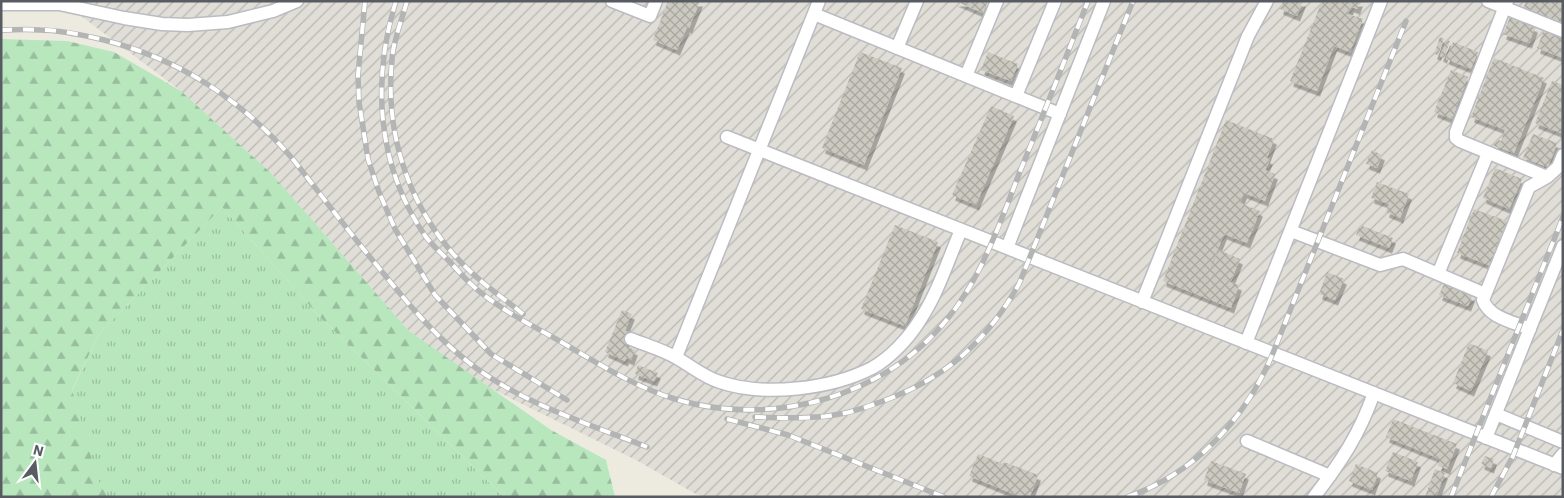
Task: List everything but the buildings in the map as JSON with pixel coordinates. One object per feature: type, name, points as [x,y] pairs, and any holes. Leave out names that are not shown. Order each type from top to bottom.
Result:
[{"type":"lane","points":[[1,4],[58,4],[124,18],[162,24],[188,25],[228,22],[273,11],[297,1]]},
{"type":"lane","points":[[612,1],[650,16],[656,1]]},
{"type":"lane","points":[[676,357],[819,1]]},
{"type":"lane","points":[[897,48],[917,1]]},
{"type":"lane","points":[[966,76],[997,1]]},
{"type":"lane","points":[[1016,96],[1055,1]]},
{"type":"lane","points":[[1006,248],[1104,1]]},
{"type":"lane","points":[[1142,302],[1248,36],[1267,1]]},
{"type":"lane","points":[[1246,343],[1381,1]]},
{"type":"lane","points":[[1488,1],[1506,5],[1563,31]]},
{"type":"lane","points":[[1506,5],[1456,132],[1456,138],[1547,177]]},
{"type":"lane","points":[[814,14],[1060,114]]},
{"type":"lane","points":[[727,136],[1559,466],[1563,454]]},
{"type":"lane","points":[[1438,274],[1488,153]]},
{"type":"lane","points":[[1530,329],[1492,313],[1486,308],[1483,300],[1529,187],[1558,168],[1563,155]]},
{"type":"lane","points":[[631,339],[676,357],[701,374],[719,382],[759,390],[815,386],[856,374],[872,368],[896,348],[920,321],[936,291],[961,230]]},
{"type":"lane","points":[[1291,231],[1380,265],[1403,259],[1485,294]]},
{"type":"lane","points":[[1486,438],[1563,246]]},
{"type":"lane","points":[[1314,497],[1350,447],[1365,418],[1374,393]]},
{"type":"lane","points":[[1496,414],[1563,442]]},
{"type":"lane","points":[[1248,441],[1330,476]]},
{"type":"shaded area","points":[[61,1],[1563,1],[1563,497],[703,497],[636,460],[490,388],[409,331],[272,174],[181,91]]},
{"type":"green space","points":[[1,39],[67,41],[114,52],[181,91],[272,174],[409,331],[551,430],[606,460],[615,497],[505,497],[502,495],[318,315],[222,207],[99,334],[72,390],[98,480],[108,497],[1,497]]},
{"type":"green space","points":[[222,207],[318,315],[504,497],[108,497],[98,481],[72,391],[99,334]]},
{"type":"railway","points":[[365,1],[358,75],[359,102],[368,159],[379,192],[395,229],[435,295],[491,354],[567,400]]},
{"type":"railway","points":[[396,1],[388,31],[383,62],[383,123],[388,153],[397,182],[410,210],[428,240],[469,282],[493,302],[618,374],[646,388],[675,399],[708,407],[742,410],[776,408],[809,403],[842,393],[872,380],[901,362],[927,341],[944,323],[972,282],[994,238],[1088,1]]},
{"type":"railway","points":[[407,1],[394,45],[391,90],[398,148],[407,176],[433,228],[451,252],[472,273],[523,314]]},
{"type":"railway","points":[[755,417],[791,418],[842,414],[906,392],[945,369],[962,356],[993,324],[1019,284],[1133,1]]},
{"type":"railway","points":[[1127,497],[1152,487],[1175,474],[1196,458],[1233,421],[1262,377],[1406,21]]},
{"type":"railway","points":[[1,30],[56,31],[104,40],[158,58],[207,84],[251,117],[292,158],[401,295],[424,321],[462,357],[516,393],[581,422],[647,447]]},
{"type":"railway","points":[[1451,497],[1563,217]]},
{"type":"railway","points":[[1491,497],[1513,456],[1563,330]]},
{"type":"railway","points":[[727,419],[788,435],[944,497]]}]
